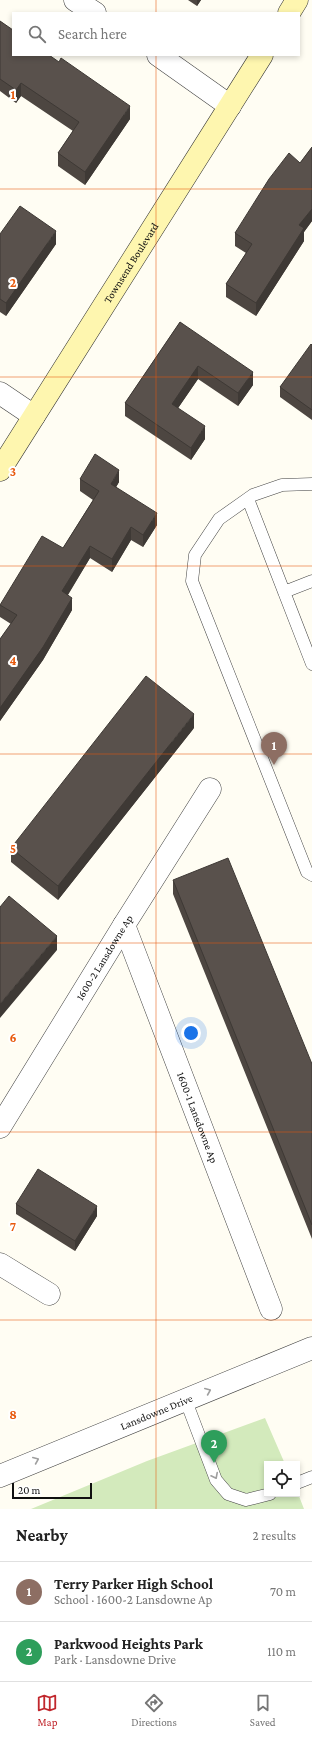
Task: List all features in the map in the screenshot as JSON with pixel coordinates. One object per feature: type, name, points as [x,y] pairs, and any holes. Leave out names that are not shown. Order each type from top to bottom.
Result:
[{"type":"street","points":[[75,0],[93,12]]},
{"type":"street","points":[[290,12],[297,0]]},
{"type":"street","points":[[159,56],[230,106]]},
{"type":"street","name":"Townsend Boulevard","points":[[0,470],[261,56]]},
{"type":"street","points":[[0,393],[34,416]]},
{"type":"street","name":"1600-2 Lansdowne Ap","points":[[0,1127],[124,925],[210,790]]},
{"type":"street","name":"1600-1 Lansdowne Ap","points":[[124,925],[271,1309]]},
{"type":"street","points":[[0,1264],[49,1294]]},
{"type":"street","name":"Lansdowne Drive","points":[[0,1476],[186,1401],[312,1348]]},
{"type":"lane","points":[[312,484],[282,485],[253,495],[219,519],[195,555],[192,581],[307,872],[312,875]]},
{"type":"lane","points":[[248,499],[312,664]]},
{"type":"lane","points":[[284,592],[312,581]]},
{"type":"lane","points":[[186,1401],[216,1480],[228,1494],[246,1500],[264,1496]]},
{"type":"lane","points":[[300,1483],[312,1478]]},
{"type":"green space","points":[[265,1418],[284,1461],[264,1461],[264,1497],[299,1497],[304,1509],[31,1509],[147,1461]]},
{"type":"building","points":[[0,21],[12,29],[12,56],[50,56],[59,62],[61,58],[130,106],[85,172],[58,153],[79,122],[21,83],[16,90],[0,79]]},
{"type":"building","points":[[312,147],[312,209],[299,225],[304,228],[256,303],[226,284],[252,244],[235,233],[269,179],[289,153],[300,163]]},
{"type":"building","points":[[20,206],[56,231],[6,303],[0,299],[0,234]]},
{"type":"building","points":[[180,322],[253,372],[238,393],[198,366],[172,404],[205,426],[191,448],[125,403]]},
{"type":"building","points":[[311,344],[312,345],[312,410],[280,387]]},
{"type":"building","points":[[95,454],[119,470],[111,484],[157,513],[143,535],[131,527],[112,559],[90,546],[62,591],[72,598],[43,647],[0,708],[0,639],[17,615],[0,605],[42,536],[63,548],[99,491],[80,479]]},
{"type":"building","points":[[146,676],[194,714],[58,886],[11,848]]},
{"type":"building","points":[[228,858],[312,1064],[312,1225],[173,880]]},
{"type":"building","points":[[9,896],[57,936],[0,1004],[0,907]]},
{"type":"building","points":[[38,1169],[97,1206],[75,1241],[16,1204]]},
{"type":"place","name":"Terry Parker High School","points":[[274,765]]},
{"type":"place","name":"Parkwood Heights Park","points":[[214,1463]]}]
